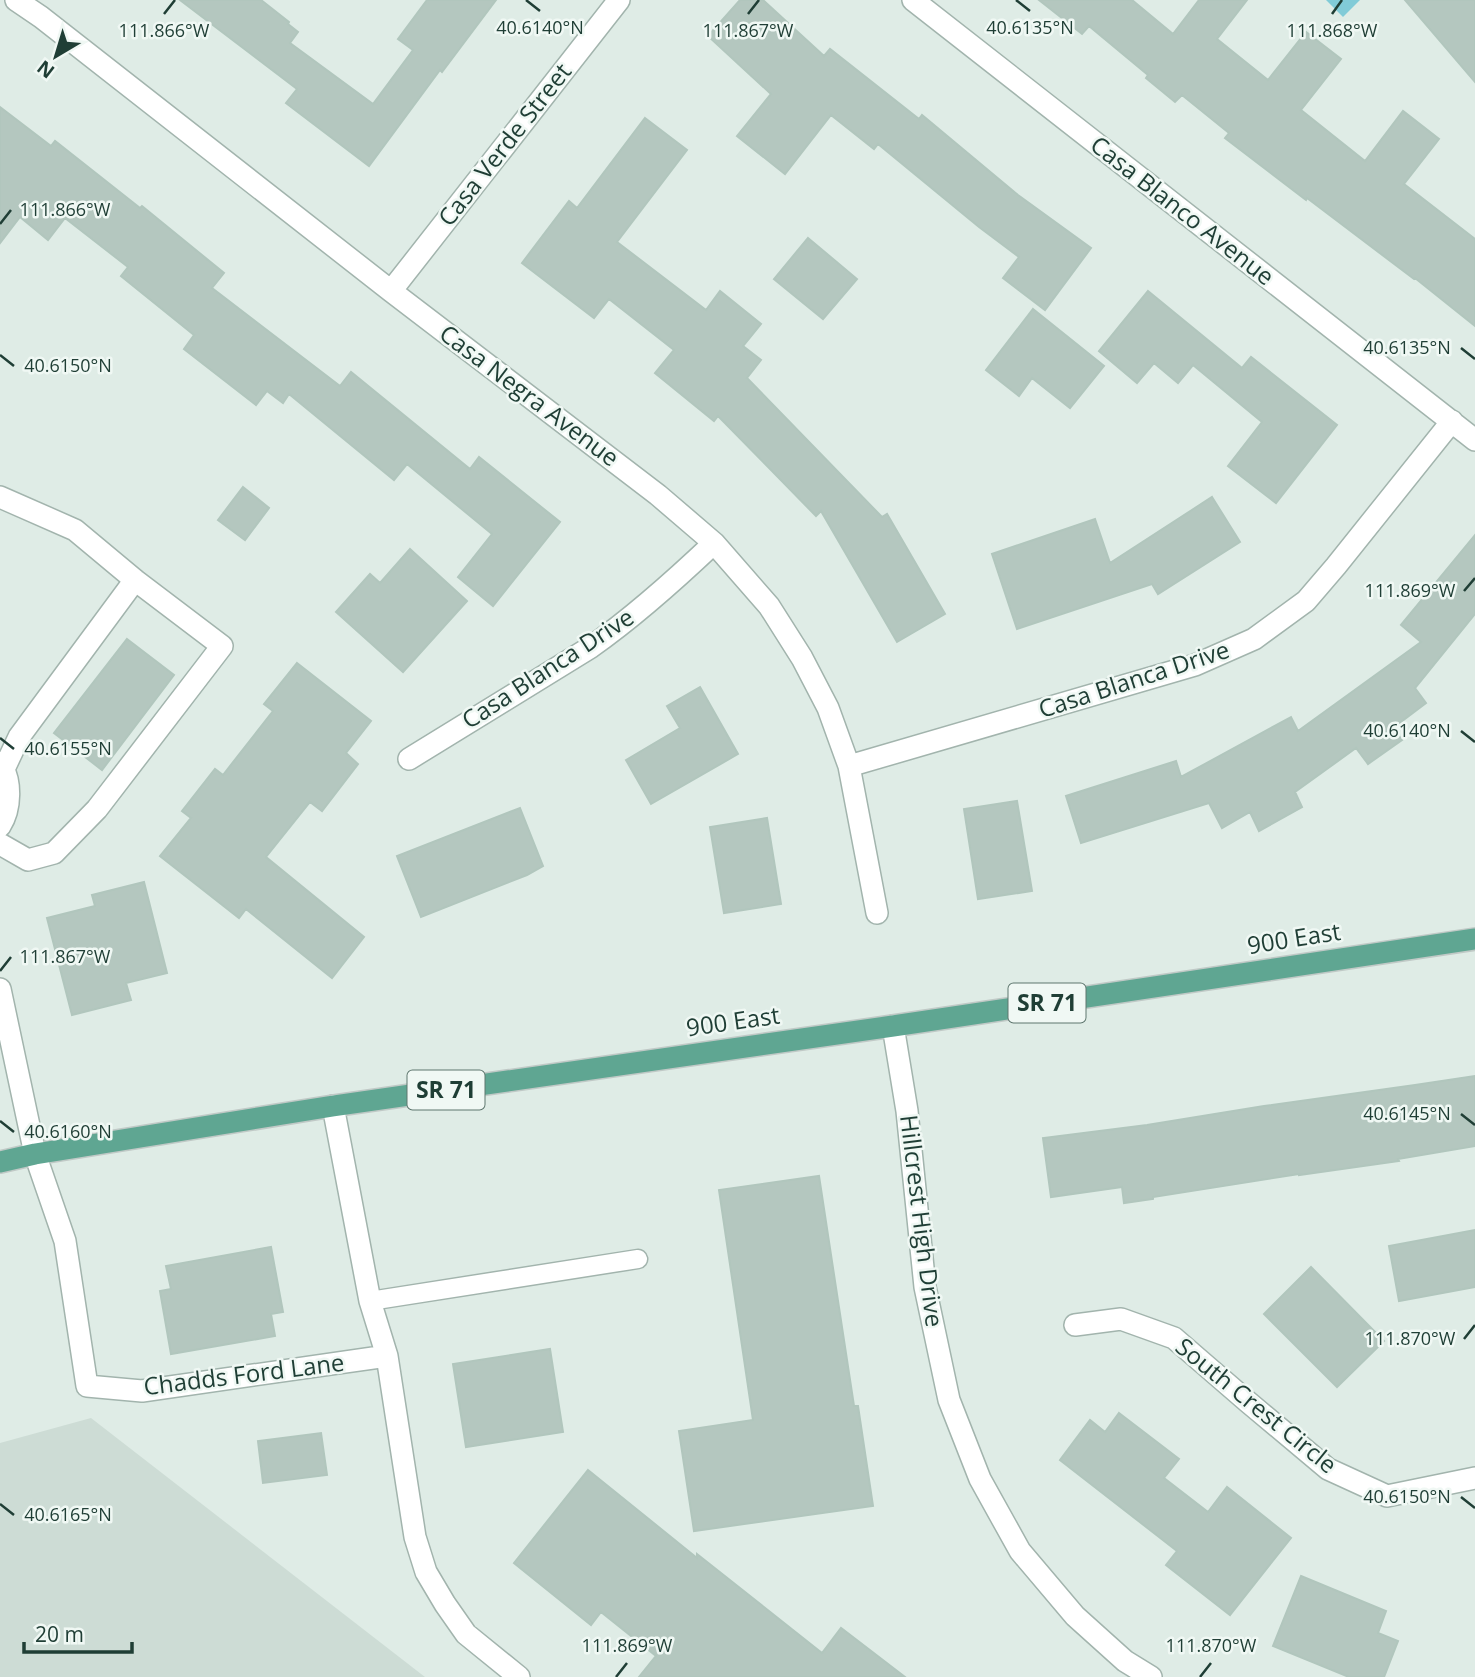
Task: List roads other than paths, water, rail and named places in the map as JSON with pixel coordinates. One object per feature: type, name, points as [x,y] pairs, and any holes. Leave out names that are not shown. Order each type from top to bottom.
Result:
[{"type":"main road","name":"900 East","points":[[0,1162],[333,1106],[1475,939]]},
{"type":"street","name":"Casa Negra Avenue","points":[[16,0],[658,495],[714,543],[769,606],[802,658],[828,708],[849,766],[877,913]]},
{"type":"street","name":"Casa Verde Street","points":[[391,291],[619,0]]},
{"type":"street","name":"Casa Blanco Avenue","points":[[913,0],[1475,440]]},
{"type":"street","name":"Casa Blanca Drive","points":[[849,766],[1195,665],[1254,639],[1306,601],[1452,421]]},
{"type":"street","points":[[0,497],[75,530],[222,646],[97,809],[54,853],[28,860],[0,844]]},
{"type":"street","name":"Casa Blanca Drive","points":[[409,759],[618,628],[714,543]]},
{"type":"street","points":[[0,826],[5,818],[9,794],[2,766],[19,737],[135,580]]},
{"type":"street","points":[[0,989],[35,1154]]},
{"type":"street","name":"Hillcrest High Drive","points":[[893,1026],[907,1111],[925,1287],[949,1400],[975,1468],[1020,1551],[1035,1570],[1074,1616],[1125,1661],[1151,1677]]},
{"type":"street","points":[[333,1106],[370,1301],[387,1356],[415,1537],[426,1572],[444,1604],[466,1634],[519,1677]]},
{"type":"street","name":"Chadds Ford Lane","points":[[35,1154],[65,1241],[87,1386],[142,1391],[387,1356]]},
{"type":"street","name":"South Crest Circle","points":[[1075,1325],[1121,1320],[1174,1338],[1328,1469],[1387,1496],[1475,1478]]},
{"type":"lane","points":[[370,1301],[638,1259]]},
{"type":"water","points":[[1326,0],[1360,0],[1343,17]]}]
